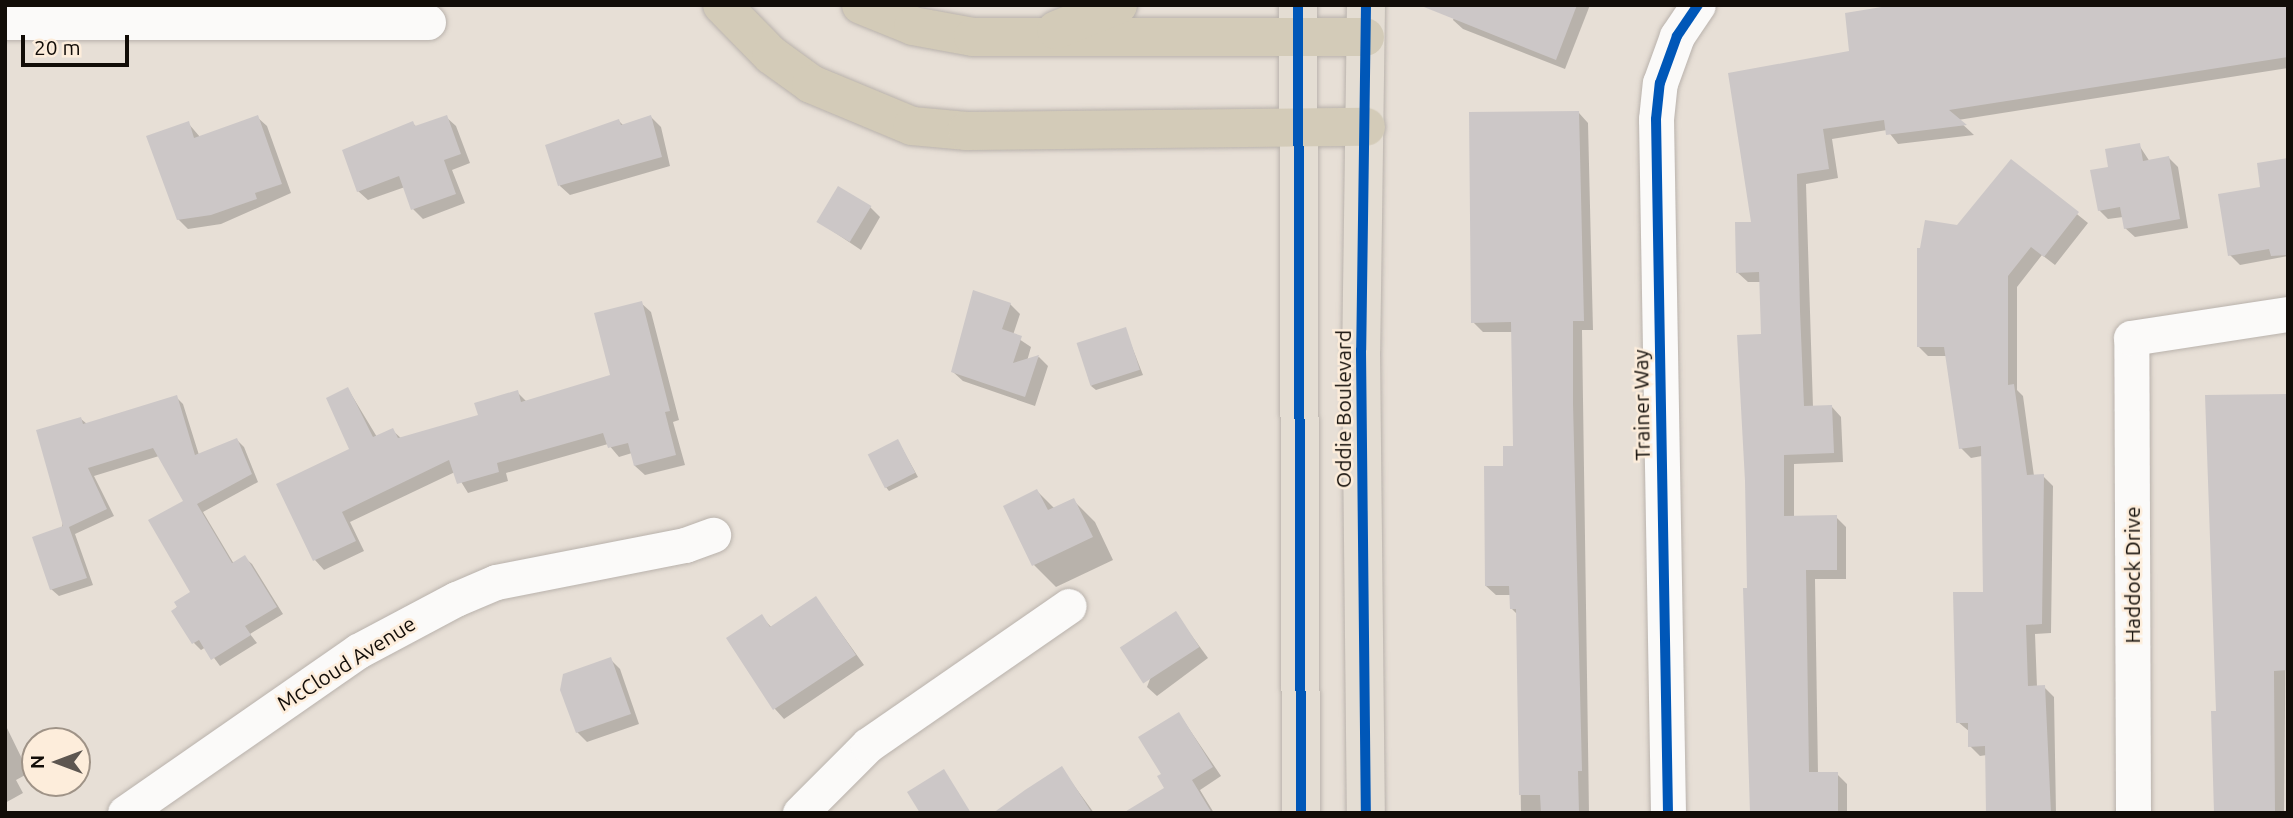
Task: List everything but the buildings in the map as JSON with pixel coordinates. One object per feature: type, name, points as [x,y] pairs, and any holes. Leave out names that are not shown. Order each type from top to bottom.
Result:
[{"type":"highway","points":[[722,5],[771,55],[811,85],[912,126],[967,131],[1366,127]]},
{"type":"highway","points":[[861,5],[914,26],[973,37],[1028,40],[1298,21],[1365,21]]},
{"type":"highway","points":[[1028,40],[1118,5]]},
{"type":"main road","points":[[1298,21],[1301,813]]},
{"type":"main road","name":"Oddie Boulevard","points":[[1365,21],[1366,127],[1361,350],[1366,813]]},
{"type":"street","name":"Trainer Way","points":[[1668,813],[1656,119],[1660,83],[1673,48],[1698,5]]},
{"type":"street","points":[[5,22],[428,22]]},
{"type":"street","name":"Haddock Drive","points":[[2133,813],[2131,338],[2288,314]]},
{"type":"street","name":"McCloud Avenue","points":[[125,813],[358,651],[456,599],[496,582],[685,545],[713,535]]},
{"type":"street","points":[[800,813],[868,745],[1069,606]]},
{"type":"cycle path","points":[[1298,5],[1301,813]]},
{"type":"cycle path","points":[[1366,5],[1361,350],[1366,813]]},
{"type":"cycle path","points":[[1668,813],[1656,119],[1660,83],[1677,36],[1698,5]]}]
